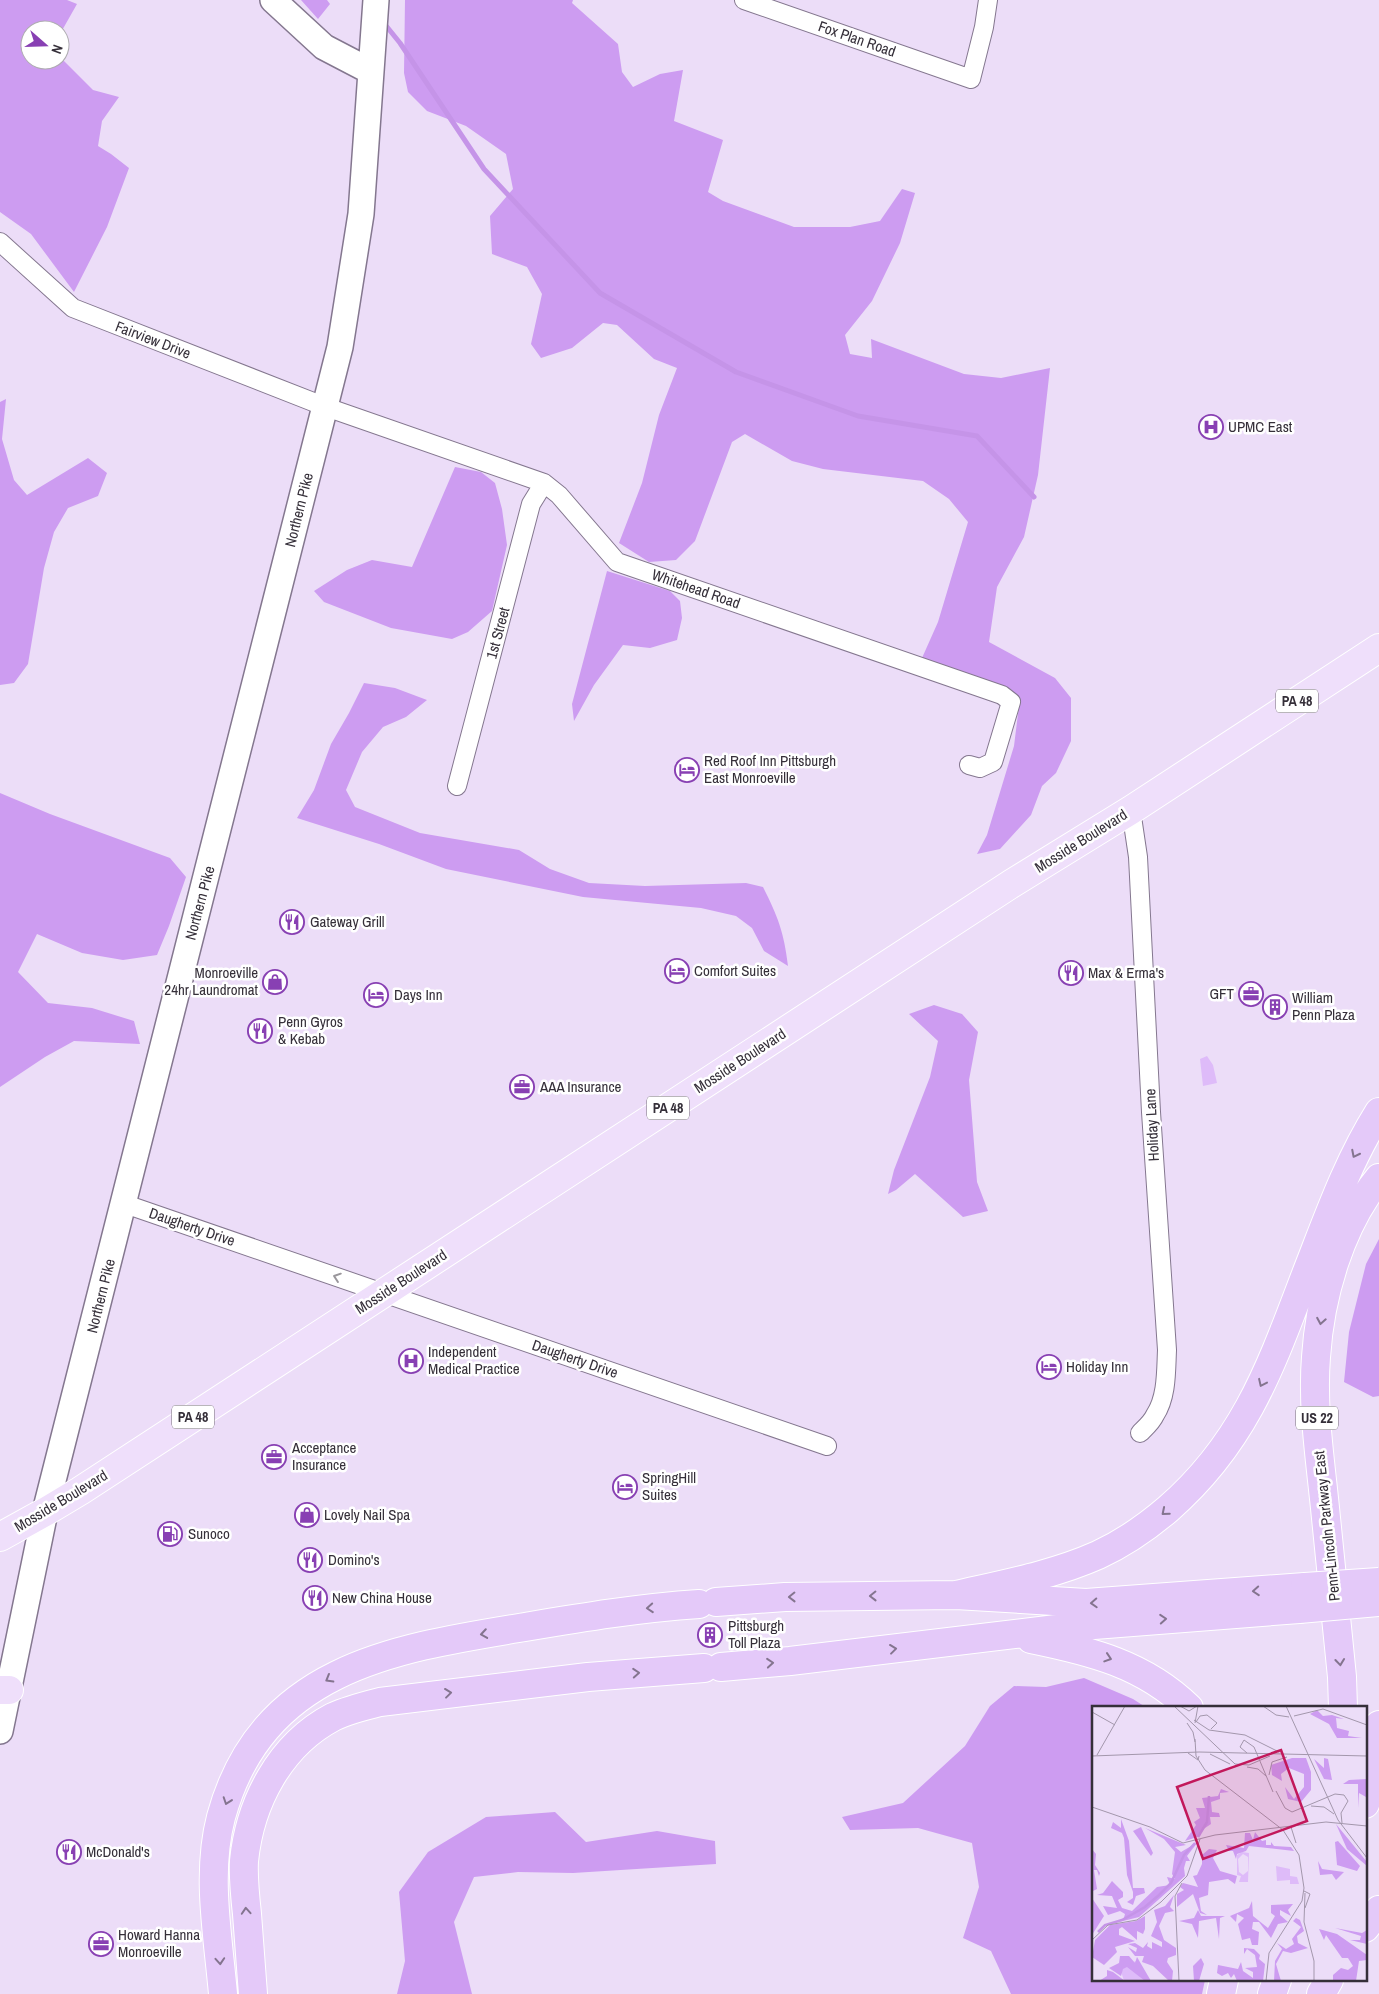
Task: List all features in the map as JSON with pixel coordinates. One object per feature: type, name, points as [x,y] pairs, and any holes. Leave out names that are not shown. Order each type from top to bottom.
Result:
[{"type":"highway","points":[[956,1596],[1077,1564],[1121,1543],[1159,1517],[1207,1471],[1231,1440],[1253,1403],[1282,1339],[1348,1167],[1379,1112]]},
{"type":"highway","name":"Penn-Lincoln Parkway East","points":[[1343,1706],[1342,1677],[1317,1426],[1316,1357],[1330,1281],[1349,1224],[1379,1178]]},
{"type":"highway","points":[[1282,1339],[1349,1224]]},
{"type":"highway","points":[[253,1994],[244,1880],[247,1844],[257,1806],[264,1789],[283,1759],[307,1734],[327,1721],[348,1711],[380,1702],[588,1677],[790,1661],[1081,1626],[1302,1598],[1379,1582]]},
{"type":"highway","points":[[223,1994],[214,1859],[221,1817],[231,1789],[248,1756],[272,1723],[302,1696],[332,1677],[371,1660],[422,1645],[641,1608],[785,1597],[956,1596],[1086,1604],[1302,1598],[1379,1602]]},
{"type":"highway","points":[[1010,1634],[1075,1649],[1125,1664],[1167,1688],[1187,1706]]},
{"type":"highway","points":[[1366,1758],[1379,1725]]},
{"type":"highway","points":[[1366,1802],[1379,1769]]},
{"type":"highway","points":[[1366,1927],[1379,1910]]},
{"type":"highway","points":[[1272,1994],[1276,1982]]},
{"type":"highway","points":[[1292,1994],[1296,1982]]},
{"type":"highway","points":[[1321,1994],[1329,1982]]},
{"type":"main road","points":[[273,0],[324,47],[370,71]]},
{"type":"main road","name":"Northern Pike","points":[[0,1730],[4,1690],[45,1512],[340,347],[360,214],[376,0]]},
{"type":"main road","name":"Mosside Boulevard","points":[[0,1537],[45,1512],[1003,889],[1132,810],[1379,648]]},
{"type":"street","name":"Fox Plan Road","points":[[744,0],[971,79],[984,27],[988,0]]},
{"type":"street","name":"Fairview Drive","points":[[0,242],[73,308],[326,406]]},
{"type":"street","name":"Whitehead Road","points":[[326,406],[544,483],[559,495],[617,562],[1002,696],[1011,702],[993,762],[980,768],[969,765]]},
{"type":"street","name":"1st Street","points":[[457,786],[532,504],[544,483]]},
{"type":"street","name":"Holiday Lane","points":[[1132,810],[1138,857],[1151,1112],[1167,1350],[1162,1402],[1155,1416],[1140,1433]]},
{"type":"street","name":"Daugherty Drive","points":[[124,1204],[827,1446]]},
{"type":"shaded area","points":[[0,0],[67,0],[77,4],[68,20],[20,20],[20,70],[70,70],[70,67],[93,90],[119,97],[102,121],[98,146],[129,168],[107,227],[74,292],[31,234],[0,212]]},
{"type":"shaded area","points":[[301,0],[327,0],[330,4],[318,19]]},
{"type":"shaded area","points":[[405,0],[573,0],[572,3],[618,44],[622,72],[633,87],[660,74],[683,70],[674,121],[723,140],[708,192],[723,201],[794,227],[850,227],[880,221],[902,189],[915,193],[900,243],[872,301],[845,335],[850,354],[872,358],[871,339],[964,374],[1001,378],[1050,368],[1038,475],[1024,537],[997,587],[989,642],[1055,678],[1071,698],[1071,741],[1056,773],[1042,786],[1031,815],[1000,849],[977,854],[987,835],[1014,746],[1020,698],[1010,690],[922,658],[938,622],[968,522],[949,499],[923,481],[823,469],[792,461],[745,434],[732,442],[695,541],[676,560],[649,562],[619,543],[642,483],[659,415],[677,368],[654,359],[617,325],[603,323],[572,348],[541,358],[531,344],[542,294],[527,267],[492,254],[490,216],[513,189],[506,154],[466,126],[427,111],[408,92],[404,73]]},
{"type":"shaded area","points":[[6,399],[2,439],[14,480],[27,495],[88,458],[107,473],[98,496],[68,508],[54,532],[44,568],[28,664],[14,683],[0,685],[0,402]]},
{"type":"shaded area","points":[[455,467],[481,472],[495,483],[502,509],[507,545],[492,611],[468,632],[452,639],[391,628],[324,602],[314,591],[347,570],[372,560],[412,567]]},
{"type":"shaded area","points":[[607,571],[670,591],[680,601],[682,618],[677,640],[650,648],[623,645],[594,685],[574,721],[572,704]]},
{"type":"shaded area","points":[[364,683],[395,688],[427,700],[406,717],[383,727],[362,752],[346,790],[355,807],[420,833],[519,850],[550,869],[589,883],[645,886],[746,883],[763,887],[780,925],[788,966],[764,951],[752,928],[736,916],[701,908],[583,897],[446,869],[379,844],[297,818],[314,790],[331,744]]},
{"type":"shaded area","points":[[0,793],[50,814],[170,858],[186,877],[157,955],[123,960],[82,953],[37,934],[18,972],[48,1003],[92,1008],[134,1021],[140,1044],[74,1041],[45,1057],[0,1087]]},
{"type":"shaded area","points":[[934,1005],[962,1014],[978,1032],[969,1080],[977,1182],[988,1211],[963,1217],[915,1174],[896,1190],[888,1194],[894,1170],[930,1077],[938,1041],[909,1014]]},
{"type":"shaded area","points":[[1207,1056],[1213,1065],[1217,1083],[1203,1086],[1200,1059]]},
{"type":"shaded area","points":[[1379,1239],[1379,1396],[1373,1397],[1344,1382],[1349,1332],[1366,1264]]},
{"type":"shaded area","points":[[1084,1678],[1133,1699],[1144,1706],[1092,1706],[1092,1982],[1205,1982],[1202,1994],[1011,1994],[991,1951],[963,1938],[979,1887],[972,1843],[918,1828],[850,1830],[842,1817],[903,1803],[965,1746],[990,1706],[1014,1686],[1046,1687]]},
{"type":"shaded area","points":[[555,1812],[586,1842],[657,1831],[715,1841],[716,1864],[573,1873],[518,1872],[474,1877],[454,1922],[472,1994],[397,1994],[405,1961],[399,1892],[428,1852],[486,1817]]},
{"type":"waterway","points":[[383,22],[400,43],[484,169],[600,293],[736,372],[858,416],[977,436],[1034,497]]},
{"type":"place","name":"UPMC East","points":[[1211,427]]},
{"type":"place","name":"Red Roof Inn Pittsburgh East Monroeville","points":[[687,770]]},
{"type":"place","name":"Gateway Grill","points":[[292,922]]},
{"type":"place","name":"Comfort Suites","points":[[677,971]]},
{"type":"place","name":"Max & Erma's","points":[[1071,973]]},
{"type":"place","name":"Monroeville 24hr Laundromat","points":[[275,982]]},
{"type":"place","name":"GFT","points":[[1251,994]]},
{"type":"place","name":"Days Inn","points":[[376,995]]},
{"type":"place","name":"William Penn Plaza","points":[[1275,1007]]},
{"type":"place","name":"Penn Gyros & Kebab","points":[[260,1031]]},
{"type":"place","name":"AAA Insurance","points":[[522,1087]]},
{"type":"place","name":"Independent Medical Practice","points":[[411,1361]]},
{"type":"place","name":"Holiday Inn","points":[[1049,1367]]},
{"type":"place","name":"Acceptance Insurance","points":[[274,1457]]},
{"type":"place","name":"SpringHill Suites","points":[[625,1487]]},
{"type":"place","name":"Lovely Nail Spa","points":[[307,1515]]},
{"type":"place","name":"Sunoco","points":[[170,1534]]},
{"type":"place","name":"Domino's","points":[[310,1560]]},
{"type":"place","name":"New China House","points":[[315,1598]]},
{"type":"place","name":"Pittsburgh Toll Plaza","points":[[710,1635]]},
{"type":"place","name":"McDonald's","points":[[69,1852]]},
{"type":"place","name":"Howard Hanna Monroeville","points":[[101,1944]]}]
